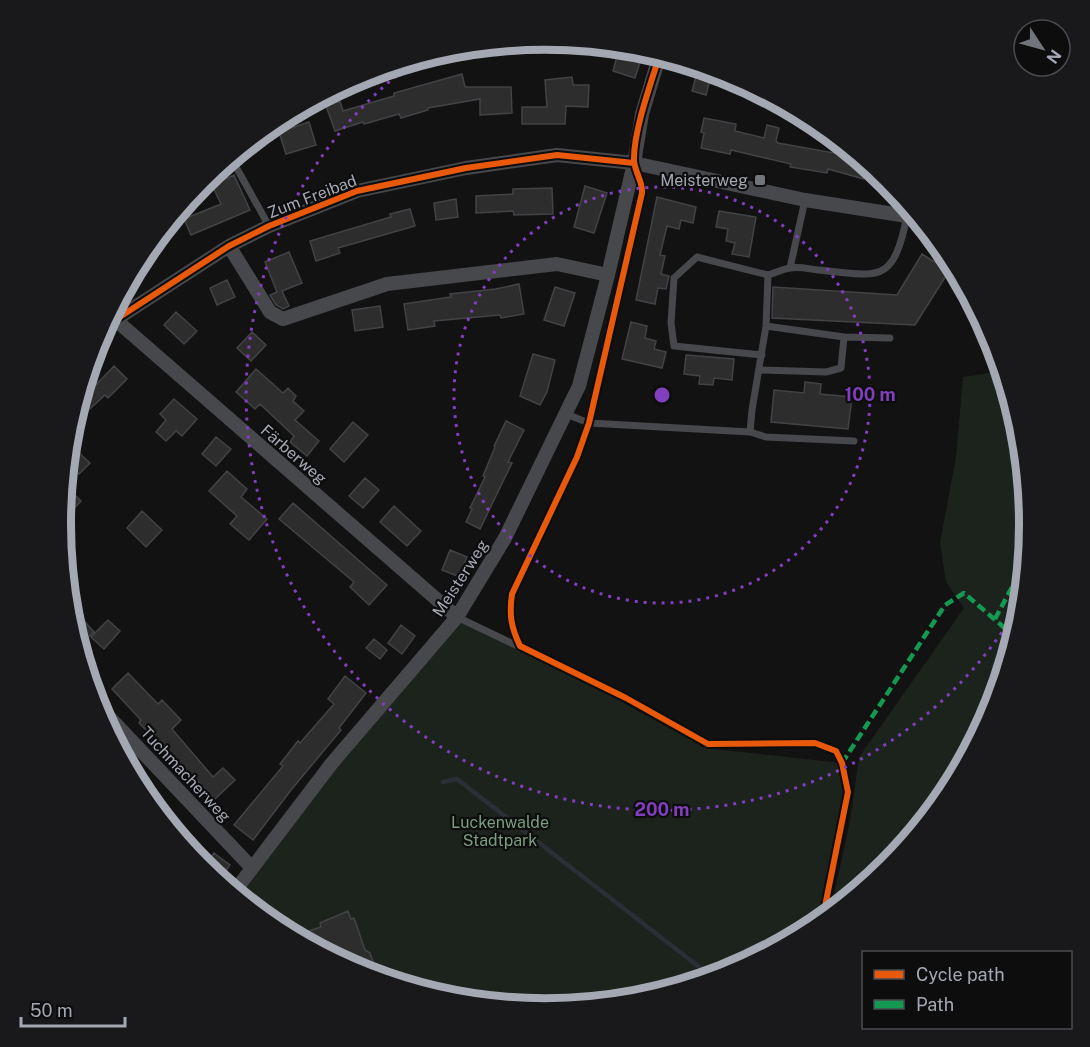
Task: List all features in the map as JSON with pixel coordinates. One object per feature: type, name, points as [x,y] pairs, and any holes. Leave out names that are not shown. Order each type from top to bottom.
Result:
[{"type":"street","name":"Meisterweg","points":[[239,886],[333,764],[457,617],[505,538],[579,386],[634,163],[642,114],[657,64]]},
{"type":"street","name":"Zum Freibad","points":[[121,313],[229,246],[269,226],[357,191],[466,168],[557,155],[634,163],[805,200],[904,215]]},
{"type":"street","points":[[229,246],[270,312],[283,319],[387,284],[557,264],[608,274]]},
{"type":"street","name":"Färberweg","points":[[116,322],[457,617]]},
{"type":"street","name":"Tuchmacherweg","points":[[116,724],[252,868]]},
{"type":"lane","points":[[235,165],[269,226]]},
{"type":"lane","points":[[790,268],[805,200]]},
{"type":"lane","points":[[762,355],[674,346],[671,323],[674,278],[697,257],[768,275],[790,268],[861,274],[882,271],[896,256],[910,222]]},
{"type":"lane","points":[[750,432],[766,326],[768,275]]},
{"type":"lane","points":[[766,326],[844,337],[890,338]]},
{"type":"lane","points":[[759,370],[826,372],[841,368],[844,337]]},
{"type":"lane","points":[[566,414],[589,423],[750,432],[766,437],[854,441]]},
{"type":"lane","points":[[457,617],[626,698],[708,744],[815,743],[836,751],[842,763],[848,792],[827,905]]},
{"type":"green space","points":[[994,372],[1010,431],[1015,462],[1018,492],[1018,555],[1010,616],[1003,646],[983,705],[939,787],[921,812],[880,859],[833,901],[850,821],[859,757],[964,608],[946,582],[940,543],[956,457],[963,377]]},
{"type":"green space","name":"Luckenwalde Stadtpark","points":[[457,617],[622,702],[705,748],[842,763],[848,792],[826,906],[755,949],[726,961],[668,981],[607,993],[545,998],[514,996],[483,993],[422,981],[335,949],[282,918],[238,885]]},
{"type":"building","points":[[617,56],[641,60],[635,78],[613,71]]},
{"type":"building","points":[[462,74],[465,87],[511,87],[512,113],[480,115],[480,99],[428,108],[428,110],[401,118],[399,114],[335,131],[326,106],[340,101],[343,111],[394,96],[394,93]]},
{"type":"building","points":[[696,76],[710,80],[706,95],[692,91]]},
{"type":"building","points":[[572,77],[573,85],[589,85],[588,107],[566,106],[565,124],[522,124],[522,107],[547,107],[545,80]]},
{"type":"building","points":[[704,118],[736,124],[735,131],[764,138],[767,125],[779,128],[776,141],[778,143],[843,155],[868,176],[865,176],[864,179],[828,169],[827,173],[790,167],[791,164],[731,150],[730,154],[701,148],[704,133],[701,132]]},
{"type":"building","points":[[309,122],[316,145],[286,154],[279,132]]},
{"type":"building","points":[[234,175],[250,210],[191,235],[184,219],[221,204],[212,186]]},
{"type":"building","points":[[585,186],[607,193],[594,233],[574,227]]},
{"type":"building","points":[[552,188],[553,214],[514,215],[513,211],[476,213],[476,196],[513,194],[513,189]]},
{"type":"building","points":[[657,197],[696,207],[693,223],[681,220],[679,229],[667,226],[660,255],[665,256],[661,274],[669,276],[666,289],[658,288],[655,304],[636,300]]},
{"type":"building","points":[[456,199],[458,217],[436,220],[434,203]]},
{"type":"building","points":[[410,209],[415,226],[338,248],[340,253],[316,261],[310,241],[391,217],[390,214]]},
{"type":"building","points":[[719,211],[756,217],[749,257],[732,254],[735,243],[726,241],[728,229],[716,227]]},
{"type":"building","points":[[289,252],[302,283],[282,291],[289,306],[283,309],[276,305],[270,295],[277,292],[265,262]]},
{"type":"building","points":[[922,254],[943,268],[947,274],[915,325],[772,318],[773,287],[897,295]]},
{"type":"building","points":[[227,280],[235,297],[217,305],[210,288]]},
{"type":"building","points":[[519,284],[524,314],[501,318],[500,315],[434,321],[435,326],[408,330],[404,304],[451,297],[450,294]]},
{"type":"building","points":[[555,287],[575,293],[564,326],[544,320]]},
{"type":"building","points":[[380,306],[383,327],[355,331],[352,310]]},
{"type":"building","points":[[176,312],[197,331],[184,344],[164,325]]},
{"type":"building","points":[[631,322],[647,326],[645,338],[656,341],[654,349],[666,352],[662,368],[622,359]]},
{"type":"building","points":[[252,332],[266,345],[251,361],[237,348]]},
{"type":"building","points":[[533,354],[555,360],[547,392],[540,405],[520,396]]},
{"type":"building","points":[[686,355],[734,359],[732,380],[714,378],[713,385],[699,384],[700,376],[684,374]]},
{"type":"building","points":[[114,366],[127,379],[108,398],[105,395],[84,414],[90,391]]},
{"type":"building","points":[[256,369],[283,393],[288,388],[296,396],[293,401],[304,411],[295,420],[319,441],[307,456],[290,442],[294,436],[260,404],[255,409],[236,392]]},
{"type":"building","points":[[805,382],[821,384],[820,394],[852,397],[848,429],[771,422],[774,390],[804,393]]},
{"type":"building","points":[[174,399],[197,419],[182,436],[176,431],[166,441],[156,432],[166,420],[160,414]]},
{"type":"building","points":[[506,421],[524,430],[508,462],[512,463],[480,529],[466,522],[485,477],[483,476],[494,446]]},
{"type":"building","points":[[353,422],[368,435],[344,462],[330,449]]},
{"type":"building","points":[[216,437],[231,449],[216,466],[202,454]]},
{"type":"building","points":[[78,452],[90,463],[79,474],[74,470]]},
{"type":"building","points":[[227,471],[247,489],[241,497],[267,519],[249,540],[230,524],[237,516],[209,491]]},
{"type":"building","points":[[365,478],[379,490],[363,508],[349,496]]},
{"type":"building","points":[[72,492],[81,501],[71,511]]},
{"type":"building","points":[[293,503],[387,585],[369,605],[350,587],[354,582],[279,519]]},
{"type":"building","points":[[394,506],[421,531],[407,546],[380,522]]},
{"type":"building","points":[[142,511],[162,530],[146,547],[127,528]]},
{"type":"building","points":[[450,550],[467,557],[460,577],[442,570]]},
{"type":"building","points":[[80,617],[94,632],[85,639]]},
{"type":"building","points":[[108,620],[120,631],[104,649],[91,637]]},
{"type":"building","points":[[401,625],[415,636],[402,654],[388,643]]},
{"type":"building","points":[[374,639],[387,650],[380,659],[366,648]]},
{"type":"building","points":[[128,673],[158,704],[162,700],[181,720],[172,729],[213,777],[223,768],[235,780],[215,799],[194,777],[190,780],[167,754],[169,753],[139,723],[141,720],[112,689]]},
{"type":"building","points":[[345,676],[366,693],[339,728],[341,730],[253,840],[234,825],[283,766],[280,764],[298,741],[300,743],[334,704],[328,699]]},
{"type":"building","points":[[214,853],[230,865],[224,873],[210,859]]},
{"type":"building","points":[[348,911],[351,919],[354,918],[365,950],[370,953],[373,962],[370,963],[335,949],[306,933],[321,927],[320,923]]},
{"type":"waterway","points":[[443,782],[457,779],[703,970]]},
{"type":"marked path","points":[[995,619],[1015,581]]},
{"type":"marked path","points":[[842,763],[945,605],[964,593],[1007,630]]},
{"type":"cycle path","points":[[657,64],[643,108],[634,149],[634,161],[642,193],[589,423],[577,457],[512,594],[511,621],[520,646],[626,698],[708,744],[815,743],[836,751],[842,763],[848,792],[825,906]]},
{"type":"cycle path","points":[[118,318],[229,246],[269,226],[357,191],[466,168],[557,155],[634,163]]},
{"type":"place","name":"Meisterweg","points":[[760,180]]}]
